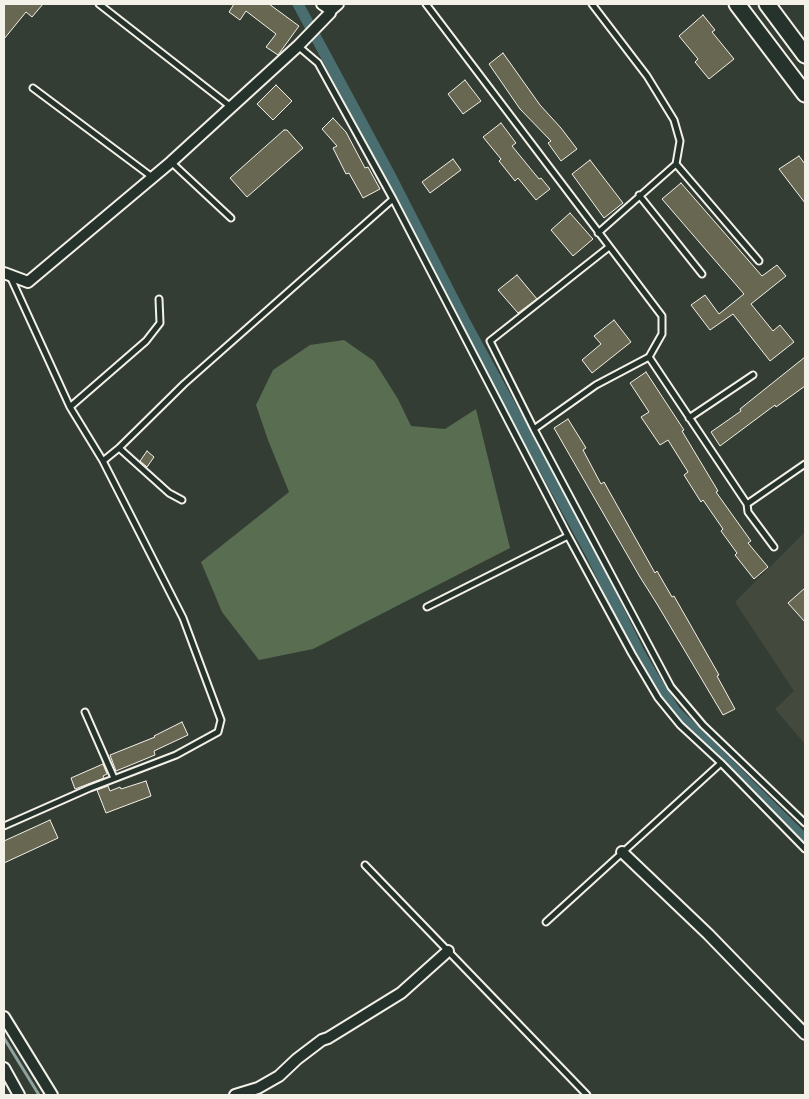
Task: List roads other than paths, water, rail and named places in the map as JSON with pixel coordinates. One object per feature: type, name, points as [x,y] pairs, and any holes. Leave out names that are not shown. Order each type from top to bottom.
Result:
[{"type":"main road","points":[[737,4],[805,94]]},
{"type":"main road","points":[[767,4],[805,55]]},
{"type":"main road","points":[[764,40],[784,26]]},
{"type":"street","points":[[7,274],[28,282],[171,162],[298,46],[330,8]]},
{"type":"street","points":[[622,852],[708,934],[805,1034]]},
{"type":"street","points":[[235,1095],[258,1088],[279,1076],[322,1040],[401,993],[448,951]]},
{"type":"street","points":[[4,1017],[52,1095]]},
{"type":"street","points":[[4,1068],[19,1095]]},
{"type":"lane","points":[[99,4],[231,106]]},
{"type":"lane","points":[[426,4],[662,316],[662,334],[649,357],[596,385],[534,429]]},
{"type":"lane","points":[[592,4],[647,76],[674,120],[680,141],[676,164],[598,233]]},
{"type":"lane","points":[[298,46],[318,63],[392,199],[568,536],[658,698],[680,725],[721,763],[805,849]]},
{"type":"lane","points":[[33,88],[153,177]]},
{"type":"lane","points":[[171,162],[231,218]]},
{"type":"lane","points":[[676,164],[759,261]]},
{"type":"lane","points":[[639,196],[702,274]]},
{"type":"lane","points":[[103,461],[119,448],[184,384],[392,199]]},
{"type":"lane","points":[[609,247],[490,341],[534,429],[671,687],[703,725],[805,823]]},
{"type":"lane","points":[[4,826],[114,778],[176,755],[218,732],[220,720],[183,618],[103,461],[70,406],[7,274]]},
{"type":"lane","points":[[70,406],[146,341],[160,323],[159,299]]},
{"type":"lane","points":[[649,357],[747,504],[748,512],[774,547]]},
{"type":"lane","points":[[689,418],[753,376]]},
{"type":"lane","points":[[119,448],[169,493],[182,500]]},
{"type":"lane","points":[[747,504],[805,464]]},
{"type":"lane","points":[[427,607],[568,536]]},
{"type":"lane","points":[[85,712],[114,778]]},
{"type":"lane","points":[[546,922],[721,763]]},
{"type":"lane","points":[[366,865],[587,1095]]},
{"type":"waterway","points":[[298,4],[390,175],[466,324],[591,554],[639,652],[654,678],[675,711],[805,840]]},
{"type":"waterway","points":[[4,1038],[39,1095]]}]
